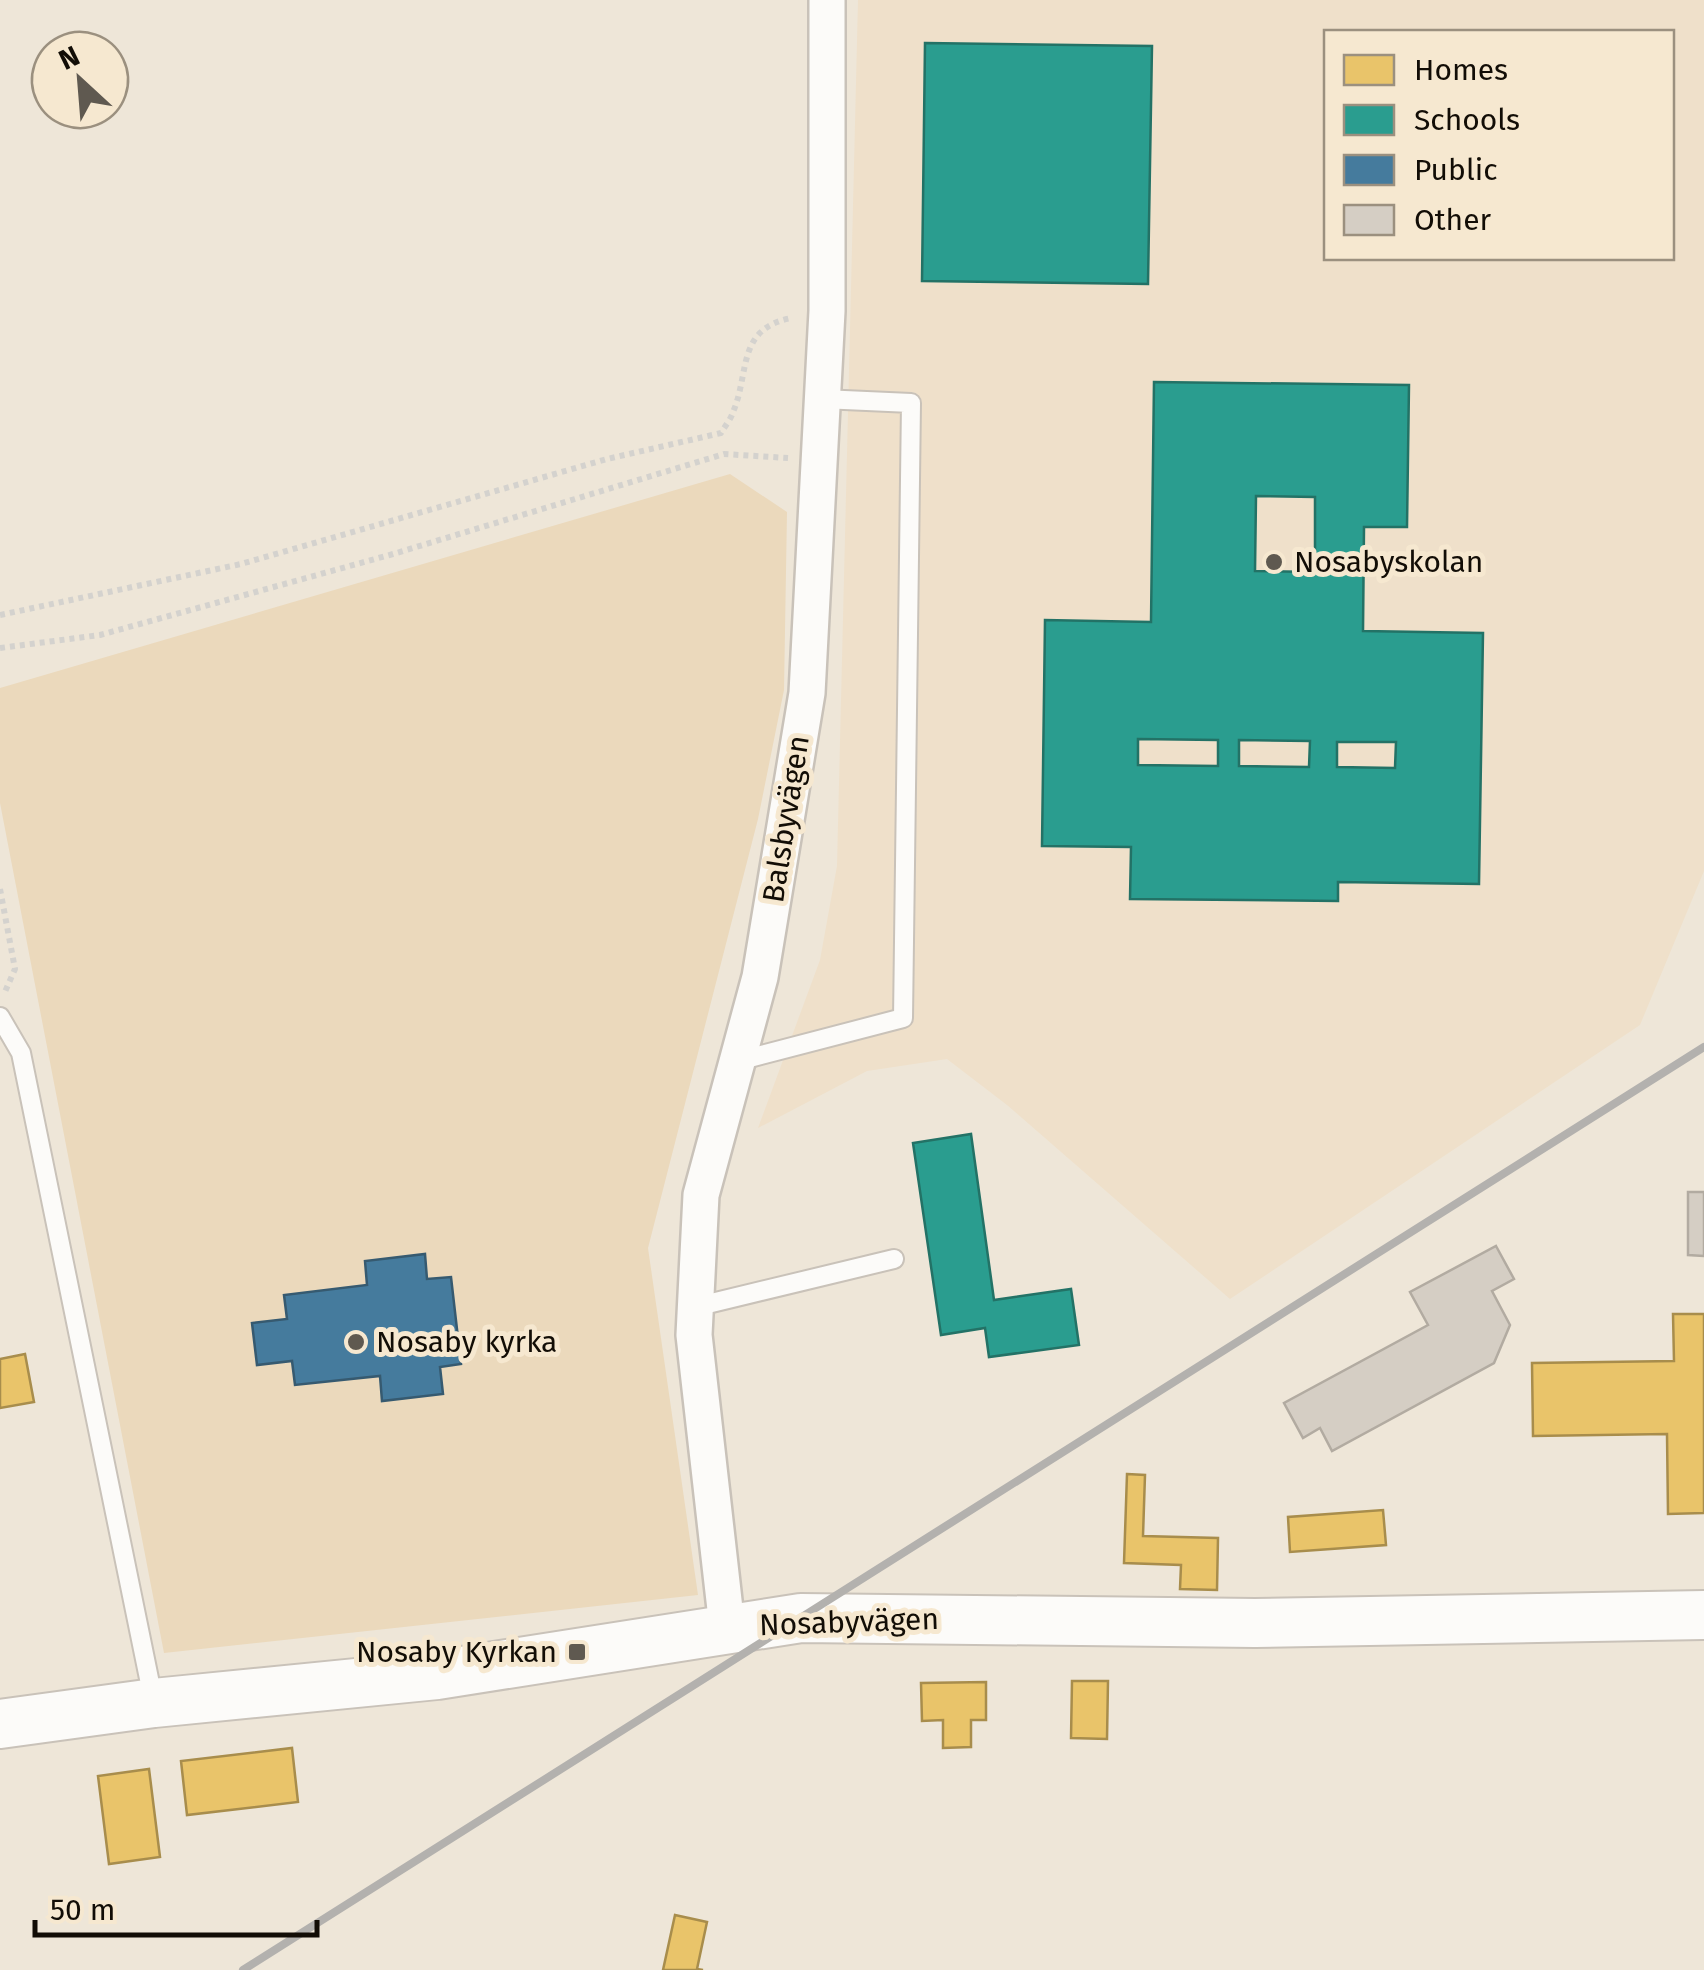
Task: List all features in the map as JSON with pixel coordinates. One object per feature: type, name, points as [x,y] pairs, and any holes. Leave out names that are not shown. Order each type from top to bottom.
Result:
[{"type":"main road","name":"Nosabyvägen","points":[[0,1724],[154,1703],[437,1675],[801,1618],[1255,1623],[1704,1615]]},
{"type":"street","name":"Balsbyvägen","points":[[727,1627],[694,1334],[701,1195],[760,976],[807,694],[828,311],[828,0]]},
{"type":"lane","points":[[737,1062],[902,1018],[911,403],[822,399]]},
{"type":"lane","points":[[0,1017],[22,1053],[154,1703]]},
{"type":"lane","points":[[695,1307],[894,1259]]},
{"type":"path","points":[[0,615],[241,564],[606,458],[721,433],[734,411],[740,378],[755,338],[774,321],[828,311]]},
{"type":"path","points":[[0,648],[100,635],[393,554],[724,454],[819,460]]},
{"type":"path","points":[[0,889],[16,970],[0,1001]]},
{"type":"shaded area","name":"Nosabyskolan","points":[[858,0],[1704,0],[1704,871],[1640,1025],[1230,1299],[1007,1105],[947,1059],[867,1071],[758,1128],[820,960],[837,866]]},
{"type":"shaded area","points":[[730,474],[787,512],[784,690],[758,819],[648,1248],[698,1595],[164,1653],[0,803],[0,688]]},
{"type":"building: Homes","points":[[1673,1314],[1704,1314],[1704,1513],[1668,1514],[1667,1434],[1533,1436],[1532,1363],[1674,1361]]},
{"type":"building: Homes","points":[[25,1354],[34,1402],[0,1408],[0,1359]]},
{"type":"building: Homes","points":[[1127,1474],[1145,1475],[1143,1536],[1218,1538],[1217,1590],[1180,1589],[1181,1565],[1124,1563]]},
{"type":"building: Homes","points":[[1383,1510],[1386,1545],[1290,1552],[1288,1517]]},
{"type":"building: Homes","points":[[1072,1681],[1108,1681],[1107,1739],[1071,1738]]},
{"type":"building: Homes","points":[[986,1682],[986,1720],[971,1720],[971,1747],[943,1748],[943,1720],[922,1721],[921,1683]]},
{"type":"building: Homes","points":[[292,1748],[298,1802],[187,1815],[181,1761]]},
{"type":"building: Homes","points":[[149,1769],[160,1857],[109,1864],[98,1776]]},
{"type":"building: Homes","points":[[675,1915],[707,1922],[697,1969],[703,1970],[663,1970]]},
{"type":"building: Schools","points":[[925,43],[1152,46],[1148,284],[922,281]]},
{"type":"building: Schools","points":[[1154,382],[1409,385],[1407,527],[1364,527],[1363,631],[1483,633],[1479,884],[1338,882],[1338,901],[1130,899],[1131,847],[1042,846],[1045,620],[1151,622]],"holes":[[[1256,496],[1315,497],[1315,572],[1255,571]],[[1138,739],[1218,740],[1218,766],[1138,765]],[[1239,740],[1310,741],[1309,767],[1239,766]],[[1337,742],[1396,742],[1395,768],[1337,767]]]},
{"type":"building: Schools","points":[[971,1134],[994,1300],[1071,1289],[1079,1345],[989,1357],[985,1328],[941,1335],[913,1143]]},
{"type":"building: Public","name":"Nosaby kyrka","points":[[425,1254],[427,1279],[451,1277],[461,1364],[440,1367],[443,1394],[382,1401],[380,1376],[295,1385],[292,1361],[257,1365],[252,1323],[287,1319],[284,1295],[367,1285],[365,1261]]},
{"type":"building: Other","points":[[1688,1192],[1704,1192],[1704,1256],[1688,1255]]},
{"type":"building: Other","points":[[1496,1246],[1514,1279],[1492,1291],[1510,1325],[1494,1363],[1332,1451],[1320,1428],[1303,1438],[1284,1403],[1428,1325],[1410,1292]]},
{"type":"railway","points":[[243,1970],[1704,1047]]},
{"type":"place","name":"Nosabyskolan","points":[[1274,562]]},
{"type":"place","name":"Nosaby kyrka","points":[[356,1342]]},
{"type":"place","name":"Nosaby Kyrkan","points":[[577,1652]]}]
